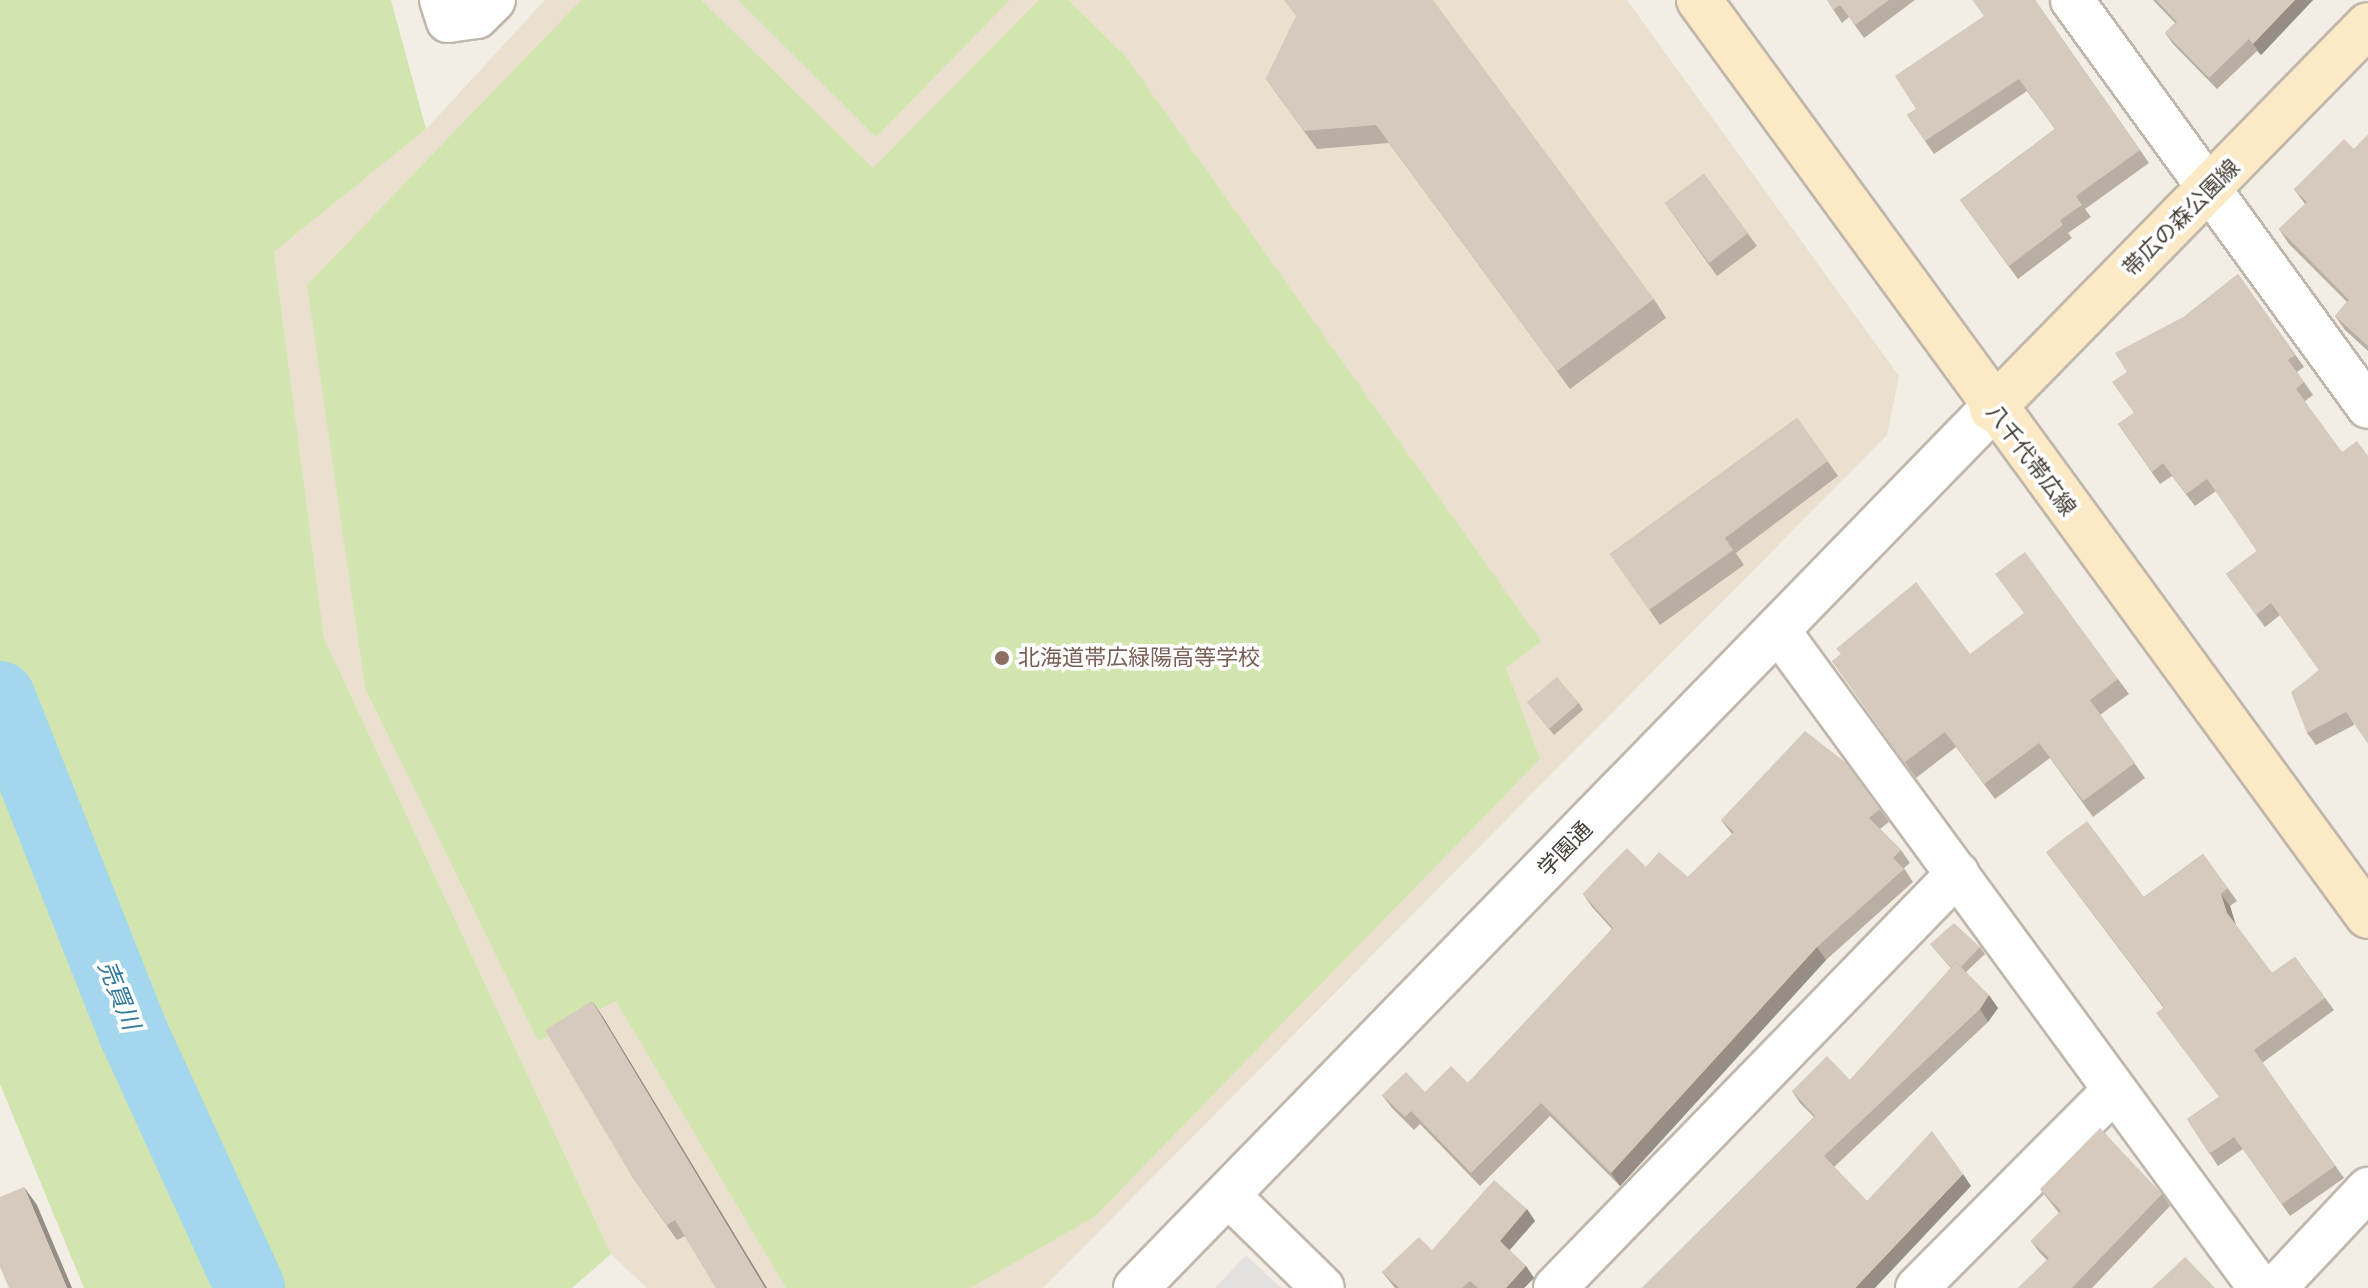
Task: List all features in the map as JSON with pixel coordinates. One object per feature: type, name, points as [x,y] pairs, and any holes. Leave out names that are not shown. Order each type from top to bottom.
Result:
[{"type":"main road","name":"八千代帯広線","points":[[1699,0],[1992,409],[2368,916]]},
{"type":"main road","name":"帯広の森公園線","points":[[1992,409],[2368,25]]},
{"type":"street","points":[[441,0],[448,21],[477,17],[494,0]]},
{"type":"street","points":[[2072,0],[2211,187],[2368,407]]},
{"type":"street","name":"学園通","points":[[1136,1288],[1992,409]]},
{"type":"street","points":[[1778,630],[2260,1288]]},
{"type":"street","points":[[1555,1288],[1958,873]]},
{"type":"street","points":[[1917,1288],[2114,1090]]},
{"type":"street","points":[[2275,1288],[2368,1189]]},
{"type":"street","points":[[1227,1194],[1323,1288]]},
{"type":"shaded area","name":"北海道帯広緑陽高等学校","points":[[545,0],[1627,0],[1899,376],[1887,435],[1043,1288],[647,1288],[611,1254],[324,638],[274,252],[426,129]]},
{"type":"shaded area","points":[[1246,1255],[1281,1288],[1215,1288]]},
{"type":"green space","points":[[0,0],[391,0],[426,129],[274,252],[324,638],[611,1254],[572,1288],[84,1288],[0,1084]]},
{"type":"green space","name":"北海道帯広緑陽高等学校","points":[[581,0],[701,0],[873,168],[1039,0],[1068,0],[1126,57],[1541,641],[1506,668],[1540,759],[1094,1217],[970,1288],[786,1288],[616,1001],[538,1041],[365,688],[307,285]]},
{"type":"green space","points":[[738,0],[1010,0],[876,137]]},
{"type":"building","points":[[1284,0],[1433,0],[1654,299],[1557,371],[1376,125],[1304,131],[1266,79],[1296,16]]},
{"type":"building","points":[[1827,0],[1889,0],[1855,25],[1840,5],[1833,10]]},
{"type":"building","points":[[1972,0],[2035,0],[2140,150],[2076,196],[2082,205],[2060,220],[2063,225],[2009,266],[1960,200],[2055,129],[2019,79],[1925,141],[1907,115],[1916,109],[1895,76],[1984,16]]},
{"type":"building","points":[[2156,0],[2295,0],[2253,44],[2249,39],[2209,78],[2165,33],[2177,22]]},
{"type":"building","points":[[2368,135],[2368,346],[2335,316],[2349,300],[2279,229],[2307,202],[2294,189],[2344,139],[2354,149]]},
{"type":"building","points":[[1704,174],[1748,233],[1709,263],[1665,203]]},
{"type":"building","points":[[2238,274],[2295,355],[2288,360],[2304,382],[2296,389],[2342,452],[2357,441],[2368,456],[2368,744],[2346,712],[2307,733],[2291,692],[2319,670],[2271,603],[2256,615],[2226,574],[2257,551],[2207,479],[2186,494],[2163,463],[2152,472],[2118,424],[2134,413],[2112,382],[2127,372],[2115,353],[2185,316]]},
{"type":"building","points":[[1797,418],[1828,461],[1725,538],[1733,550],[1649,610],[1610,554]]},
{"type":"building","points":[[2025,552],[2118,679],[2090,700],[2135,763],[2083,801],[2039,743],[1984,784],[1945,732],[1905,762],[1832,661],[1841,654],[1836,649],[1916,582],[1970,654],[2024,613],[1995,574]]},
{"type":"building","points":[[1557,677],[1579,703],[1549,729],[1527,702]]},
{"type":"building","points":[[1805,731],[1845,762],[1880,809],[1869,818],[1901,850],[1893,858],[1904,869],[1817,947],[1611,1173],[1541,1103],[1471,1173],[1411,1111],[1405,1117],[1382,1095],[1406,1072],[1425,1092],[1451,1066],[1468,1083],[1613,928],[1583,894],[1602,873],[1627,848],[1646,867],[1659,852],[1688,877],[1734,832],[1721,820]]},
{"type":"building","points":[[2087,821],[2144,897],[2203,854],[2228,888],[2221,894],[2227,913],[2272,973],[2295,957],[2325,998],[2254,1050],[2335,1166],[2282,1204],[2234,1137],[2209,1154],[2187,1119],[2219,1097],[2156,1013],[2164,1007],[2046,852]]},
{"type":"building","points":[[1954,923],[1980,947],[1961,967],[1956,962],[1951,967],[1930,944]]},
{"type":"building","points":[[1956,962],[1989,995],[1980,1009],[1824,1156],[1867,1201],[1932,1131],[1963,1174],[1855,1288],[1642,1288],[1815,1116],[1792,1091],[1827,1056],[1850,1080]]},
{"type":"building","points":[[592,1001],[765,1288],[716,1288],[675,1220],[667,1225],[631,1175],[545,1030]]},
{"type":"building","points":[[2100,1128],[2162,1194],[2072,1288],[2018,1288],[2049,1258],[2031,1241],[2061,1211],[2040,1189]]},
{"type":"building","points":[[1494,1180],[1527,1209],[1500,1241],[1526,1266],[1506,1288],[1478,1288],[1470,1281],[1462,1288],[1399,1288],[1382,1272],[1419,1237],[1432,1250]]},
{"type":"building","points":[[24,1187],[67,1288],[9,1288],[0,1267],[0,1197]]},
{"type":"building","points":[[2185,1257],[2215,1288],[2152,1288]]},
{"type":"waterway","name":"売買川","points":[[0,696],[133,1032],[250,1288]]},
{"type":"place","name":"北海道帯広緑陽高等学校","points":[[1002,658]]}]
